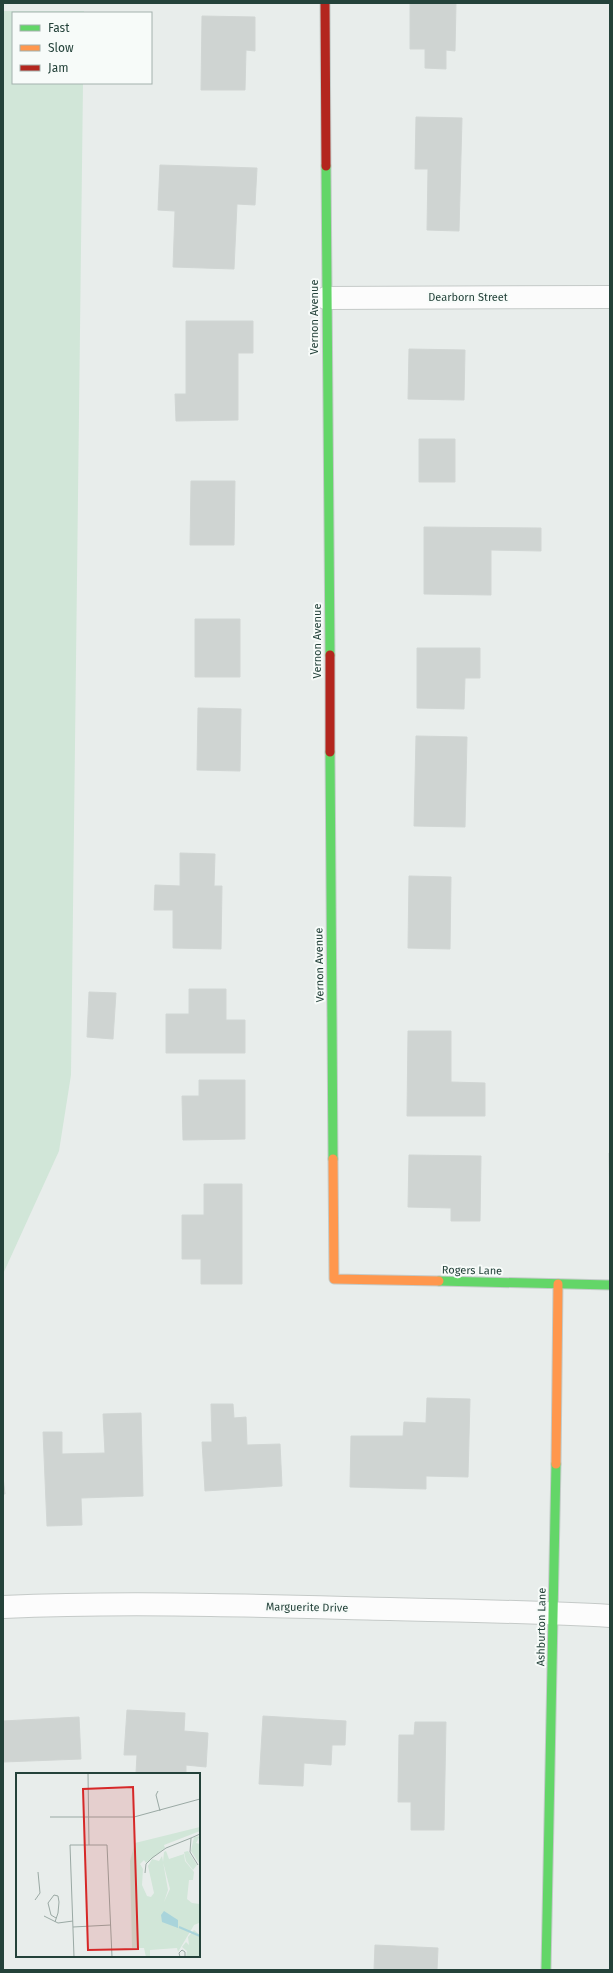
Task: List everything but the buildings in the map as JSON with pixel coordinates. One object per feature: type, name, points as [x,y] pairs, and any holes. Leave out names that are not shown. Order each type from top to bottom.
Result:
[{"type":"street","name":"Vernon Avenue","points":[[325,3],[334,1279]]},
{"type":"street","name":"Dearborn Street","points":[[326,298],[610,297]]},
{"type":"street","name":"Rogers Lane","points":[[334,1279],[610,1285]]},
{"type":"street","name":"Ashburton Lane","points":[[546,1970],[554,1613],[558,1284]]},
{"type":"street","name":"Marguerite Drive","points":[[3,1607],[75,1604],[226,1605],[554,1613],[610,1616]]},
{"type":"green space","points":[[3,11],[84,11],[12,12],[12,84],[83,84],[71,1075],[59,1151],[3,1274]]},
{"type":"traffic: fast","points":[[326,166],[330,655]]},
{"type":"traffic: fast","points":[[330,752],[333,1159]]},
{"type":"traffic: fast","points":[[439,1281],[610,1285]]},
{"type":"traffic: fast","points":[[546,1970],[556,1464]]},
{"type":"traffic: slow","points":[[333,1159],[334,1279],[439,1281]]},
{"type":"traffic: slow","points":[[556,1464],[558,1284]]},
{"type":"traffic: jam","points":[[325,3],[326,166]]},
{"type":"traffic: jam","points":[[330,655],[330,752]]}]
